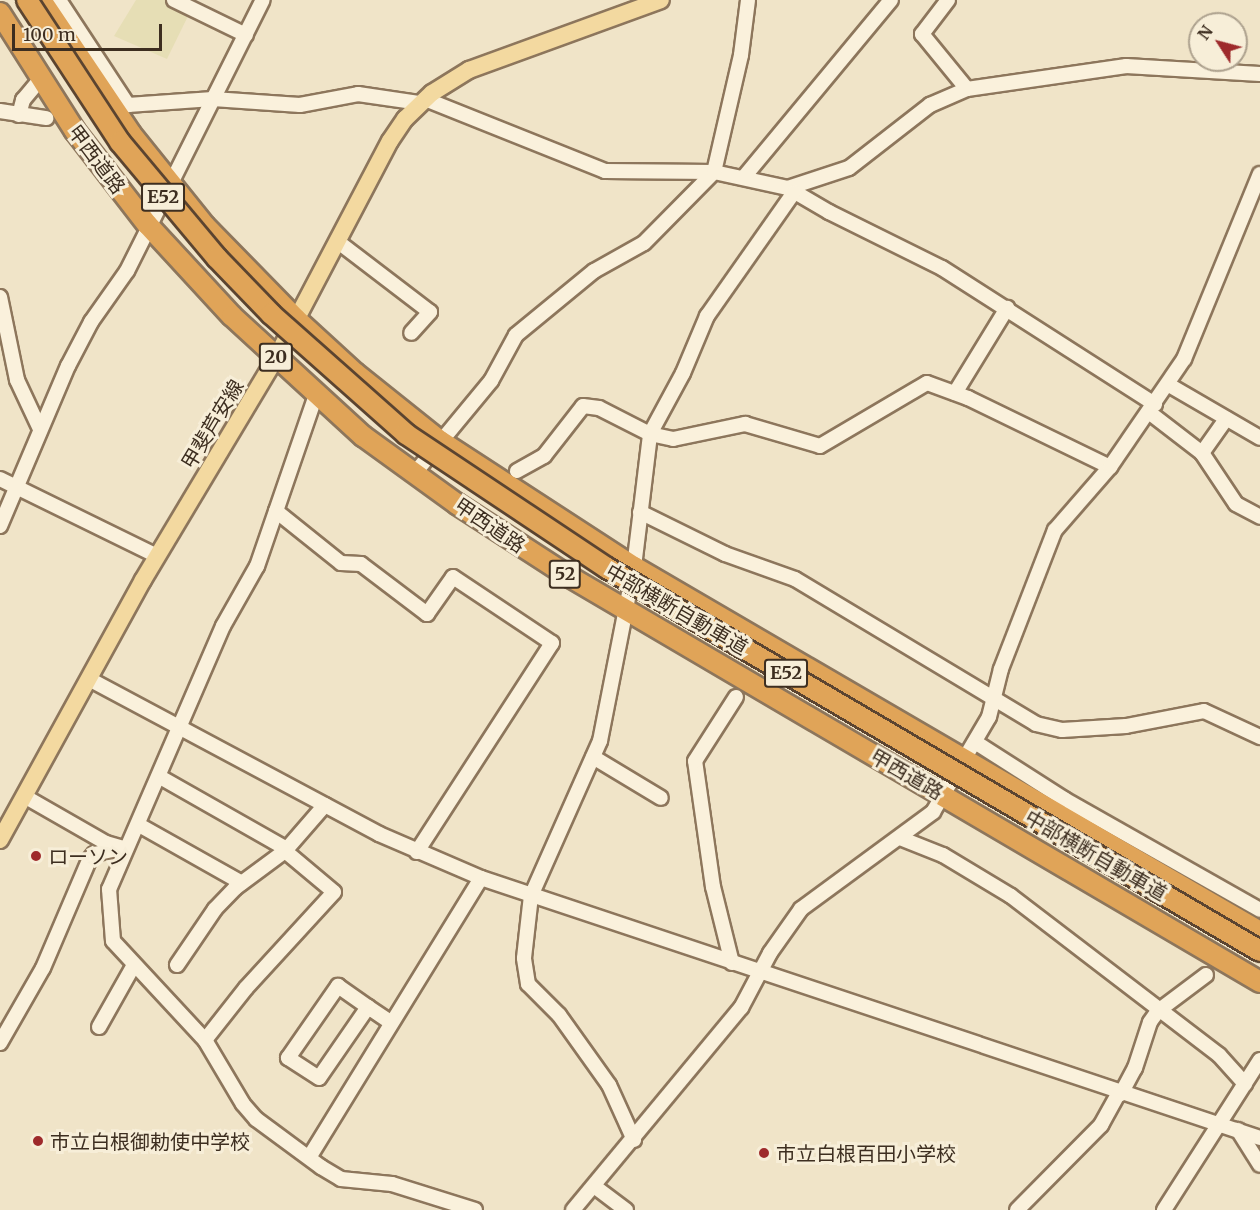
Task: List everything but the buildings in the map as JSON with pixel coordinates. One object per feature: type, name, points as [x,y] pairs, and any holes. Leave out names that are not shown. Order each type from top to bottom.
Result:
[{"type":"highway","name":"中部横断自動車道","points":[[27,0],[83,90],[167,201],[270,314],[330,369],[449,465],[607,568],[1260,951]]},
{"type":"highway","name":"甲西道路","points":[[41,0],[92,80],[170,185],[253,278],[296,319],[440,441],[634,567],[963,761],[1260,932]]},
{"type":"highway","name":"甲西道路","points":[[0,13],[40,80],[147,224],[224,308],[276,358],[316,395],[414,474],[511,540],[627,611],[1260,982]]},
{"type":"highway","name":"中部横断自動車道","points":[[330,369],[471,472],[612,563],[1260,942]]},
{"type":"main road","name":"甲斐芦安線","points":[[0,840],[158,556],[276,358],[390,141],[422,101],[469,70],[661,0]]},
{"type":"street","points":[[59,0],[128,105],[213,99],[300,105],[358,94],[422,101],[605,171],[714,172],[744,177],[791,190],[933,263],[1007,308],[1153,408],[1202,453],[1236,504],[1260,517]]},
{"type":"street","points":[[174,0],[246,35]]},
{"type":"street","points":[[0,526],[40,429],[91,322],[127,271],[147,224],[170,185],[263,0]]},
{"type":"street","points":[[414,474],[491,381],[516,335],[594,271],[644,243],[714,172],[741,56],[748,0]]},
{"type":"street","points":[[744,177],[891,0]]},
{"type":"street","points":[[948,0],[922,34],[967,89]]},
{"type":"street","points":[[634,1140],[609,1085],[559,1015],[528,984],[524,958],[531,896],[600,741],[627,611],[650,434],[683,373],[707,316],[791,190],[849,168],[930,105],[967,89],[1126,66],[1260,74]]},
{"type":"street","points":[[19,115],[23,100],[40,80]]},
{"type":"street","points":[[0,111],[45,118]]},
{"type":"street","points":[[573,1210],[634,1140],[741,1008],[758,972],[801,909],[933,812],[975,742],[994,699],[1001,669],[1055,530],[1110,467],[1169,385],[1224,269],[1260,174]]},
{"type":"street","points":[[337,241],[430,312],[411,333]]},
{"type":"street","points":[[0,297],[17,380],[40,429]]},
{"type":"street","points":[[955,393],[1007,308]]},
{"type":"street","points":[[517,471],[544,456],[583,406],[599,408],[650,434],[674,439],[745,424],[820,446],[927,383],[955,393],[1110,467]]},
{"type":"street","points":[[1169,385],[1260,438]]},
{"type":"street","points":[[316,395],[257,566],[223,626],[160,777],[109,889],[113,941],[205,1040],[249,1111],[341,1179],[392,1184],[475,1210]]},
{"type":"street","points":[[1202,453],[1226,419]]},
{"type":"street","points":[[0,479],[158,556]]},
{"type":"street","points":[[276,511],[341,563],[361,564],[426,614],[453,577],[552,644],[417,852]]},
{"type":"street","points":[[640,512],[725,554],[795,579],[1048,729],[1126,726],[1194,711],[1204,711],[1260,737]]},
{"type":"street","points":[[89,679],[180,730],[417,852],[481,878],[1260,1138]]},
{"type":"street","points":[[732,963],[713,887],[695,761],[736,697]]},
{"type":"street","points":[[975,742],[1064,800],[1260,910]]},
{"type":"street","points":[[593,757],[661,798]]},
{"type":"street","points":[[160,777],[286,850],[334,891],[246,988],[205,1040]]},
{"type":"street","points":[[24,796],[106,843],[126,848]]},
{"type":"street","points":[[177,965],[215,909],[242,883],[286,850],[325,805]]},
{"type":"street","points":[[139,825],[242,883]]},
{"type":"street","points":[[900,838],[943,855],[1011,896],[1158,1011],[1219,1055],[1245,1084]]},
{"type":"street","points":[[0,1043],[43,968],[89,860],[94,854],[126,848]]},
{"type":"street","points":[[310,1156],[390,1022],[481,878]]},
{"type":"street","points":[[99,1027],[134,964]]},
{"type":"street","points":[[1017,1210],[1095,1133],[1135,1068],[1143,1035],[1158,1011],[1206,975]]},
{"type":"street","points":[[368,1007],[319,1078],[288,1058],[338,986],[390,1022]]},
{"type":"street","points":[[1164,1210],[1260,1060]]},
{"type":"street","points":[[1238,1130],[1260,1165]]},
{"type":"street","points":[[594,1186],[626,1210]]},
{"type":"shaded area","points":[[136,0],[165,0],[190,12],[167,59],[114,36]]},
{"type":"place","name":"ローソン","points":[[36,856]]},
{"type":"place","name":"市立白根御勅使中学校","points":[[38,1141]]},
{"type":"place","name":"市立白根百田小学校","points":[[764,1153]]}]
